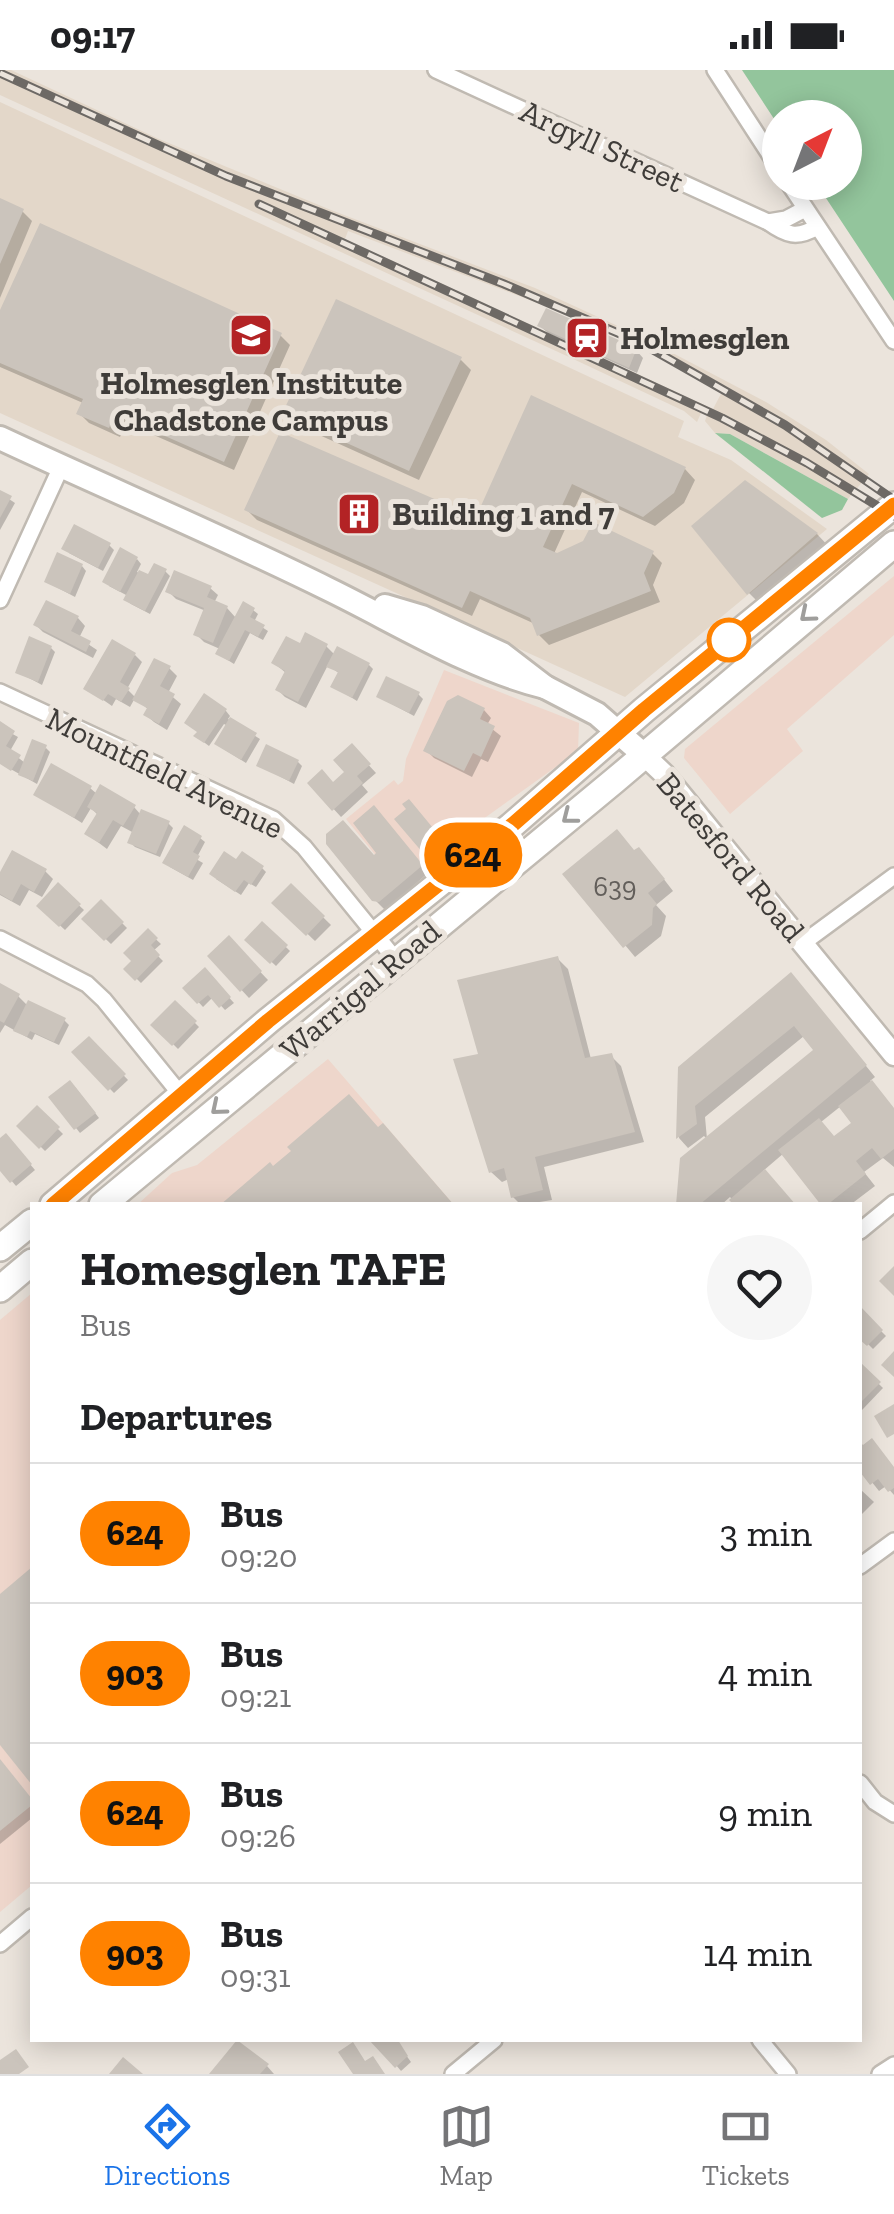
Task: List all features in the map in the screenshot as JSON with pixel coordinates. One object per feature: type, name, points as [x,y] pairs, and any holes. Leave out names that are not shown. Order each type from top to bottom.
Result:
[{"type":"highway","name":"Warrigal Road","points":[[57,1202],[374,933],[511,826],[894,505]]},
{"type":"highway","name":"Warrigal Road","points":[[106,1202],[894,544]]},
{"type":"highway","points":[[0,1248],[30,1224]]},
{"type":"highway","points":[[0,1289],[30,1264]]},
{"type":"main road","name":"Batesford Road","points":[[0,438],[325,587],[419,635],[524,682],[545,687],[590,710],[644,755]]},
{"type":"street","name":"Argyll Street","points":[[436,70],[790,235],[817,227]]},
{"type":"street","points":[[715,70],[762,142]]},
{"type":"street","points":[[799,200],[894,340]]},
{"type":"street","points":[[768,222],[786,219],[805,209]]},
{"type":"street","points":[[0,600],[62,467]]},
{"type":"street","name":"Mountfield Avenue","points":[[0,692],[272,819],[304,847],[396,960]]},
{"type":"street","name":"Batesford Road","points":[[644,755],[664,774],[894,1055]]},
{"type":"street","points":[[802,943],[894,876]]},
{"type":"street","points":[[0,940],[87,984],[182,1095]]},
{"type":"street","points":[[862,1229],[894,1203]]},
{"type":"street","points":[[862,1565],[894,1541]]},
{"type":"street","points":[[862,1785],[876,1802],[894,1814]]},
{"type":"street","points":[[0,1944],[30,1919]]},
{"type":"street","points":[[454,2074],[492,2042]]},
{"type":"street","points":[[762,2042],[788,2074]]},
{"type":"street","points":[[880,2074],[894,2065]]},
{"type":"shaded area","points":[[0,70],[11,70],[159,139],[535,288],[646,339],[766,402],[826,440],[869,474],[848,499],[730,434],[715,433],[705,421],[707,415],[701,413],[697,422],[684,411],[569,357],[0,95]],"holes":[[[348,231],[556,310],[650,352],[722,392],[713,409],[345,239]]]},
{"type":"shaded area","name":"Holmesglen Institute Chadstone Campus","points":[[0,102],[684,421],[678,437],[731,460],[827,529],[625,697],[0,413]]},
{"type":"shaded area","points":[[894,576],[894,635],[787,729],[803,751],[730,814],[684,758],[685,749]]},
{"type":"shaded area","points":[[444,670],[579,723],[578,751],[399,884],[346,819],[394,780],[398,785],[403,781],[406,759]]},
{"type":"shaded area","points":[[328,1059],[451,1202],[140,1202],[172,1173],[197,1165]]},
{"type":"shaded area","points":[[30,1295],[30,1887],[0,1912],[0,1320]]},
{"type":"green space","points":[[742,70],[894,70],[894,301],[827,200],[862,200],[862,100],[762,101]]},
{"type":"green space","points":[[715,433],[730,434],[848,499],[842,510],[822,518]]},
{"type":"building","points":[[0,198],[24,209],[0,264]]},
{"type":"building","points":[[40,223],[282,333],[224,462],[115,414],[109,428],[76,414],[83,399],[0,363],[0,310]]},
{"type":"building","points":[[336,299],[462,357],[409,471],[282,414]]},
{"type":"building","points":[[546,308],[637,348],[629,368],[537,326]]},
{"type":"building","name":"Building 1 and 7","points":[[531,395],[686,467],[674,493],[643,517],[572,484],[543,547],[557,553],[583,541],[593,522],[654,551],[644,573],[651,591],[537,636],[530,618],[470,591],[462,608],[244,510],[280,432],[476,517]]},
{"type":"building","points":[[745,480],[818,533],[747,595],[691,526]]},
{"type":"building","points":[[0,490],[12,496],[0,518]]},
{"type":"building","points":[[74,524],[111,543],[98,568],[61,549]]},
{"type":"building","points":[[120,547],[138,557],[120,592],[102,582]]},
{"type":"building","points":[[57,552],[83,564],[70,594],[44,582]]},
{"type":"building","points":[[154,563],[167,569],[145,611],[123,600],[139,570],[148,574]]},
{"type":"building","points":[[174,570],[212,586],[207,597],[228,606],[213,643],[193,635],[204,608],[165,592]]},
{"type":"building","points":[[46,600],[79,616],[71,631],[91,641],[86,652],[33,625]]},
{"type":"building","points":[[243,601],[255,608],[250,617],[265,625],[258,637],[245,630],[229,661],[215,654]]},
{"type":"building","points":[[305,632],[328,644],[298,702],[275,690],[285,671],[271,663],[286,636],[300,643]]},
{"type":"building","points":[[29,636],[52,646],[38,682],[15,673]]},
{"type":"building","points":[[112,639],[136,653],[120,682],[130,688],[121,702],[108,694],[103,701],[83,689]]},
{"type":"building","points":[[337,646],[370,663],[352,698],[330,687],[338,672],[326,667]]},
{"type":"building","points":[[154,658],[171,666],[160,686],[175,694],[159,724],[143,715],[147,708],[132,700]]},
{"type":"building","points":[[386,676],[420,692],[409,713],[376,697]]},
{"type":"building","points":[[204,693],[227,709],[204,743],[184,723]]},
{"type":"building","points":[[458,695],[485,708],[480,719],[495,726],[481,757],[473,753],[464,771],[423,751],[447,701]]},
{"type":"building","points":[[230,717],[257,733],[241,760],[214,744]]},
{"type":"building","points":[[0,721],[15,731],[6,746],[21,755],[11,771],[0,764]]},
{"type":"building","points":[[32,739],[47,745],[33,781],[18,775]]},
{"type":"building","points":[[352,743],[371,764],[357,776],[363,783],[332,811],[307,783],[322,769],[333,782],[344,772],[333,760]]},
{"type":"building","points":[[266,744],[299,760],[289,781],[256,766]]},
{"type":"building","points":[[51,763],[92,786],[74,818],[33,795]]},
{"type":"building","points":[[100,784],[136,805],[123,826],[113,820],[99,843],[84,834],[97,813],[87,807]]},
{"type":"building","points":[[409,799],[447,845],[429,860],[394,819],[406,809],[402,804]]},
{"type":"building","points":[[374,805],[423,865],[379,902],[372,901],[326,844],[326,834],[343,820],[374,855],[353,823]]},
{"type":"building","points":[[141,809],[170,821],[156,854],[127,843]]},
{"type":"building","points":[[184,825],[202,836],[193,852],[200,856],[188,877],[162,863]]},
{"type":"building","points":[[617,829],[634,850],[639,847],[665,879],[648,893],[657,904],[652,925],[623,948],[562,874]]},
{"type":"building","points":[[12,850],[47,869],[34,892],[21,884],[12,901],[0,894],[0,872]]},
{"type":"building","points":[[224,851],[236,859],[242,851],[264,866],[251,885],[244,880],[235,892],[209,874]]},
{"type":"building","points":[[58,882],[81,904],[59,927],[36,906]]},
{"type":"building","points":[[291,883],[325,916],[306,936],[271,903]]},
{"type":"building","points":[[101,899],[124,922],[104,941],[81,919]]},
{"type":"building","points":[[262,921],[288,945],[270,964],[244,940]]},
{"type":"building","points":[[148,928],[158,938],[151,945],[160,955],[135,981],[123,969],[131,961],[123,953]]},
{"type":"building","points":[[229,935],[262,971],[240,992],[207,956]]},
{"type":"building","points":[[558,956],[585,1058],[612,1053],[635,1132],[535,1157],[543,1190],[511,1198],[504,1168],[489,1173],[453,1059],[478,1054],[457,980]]},
{"type":"building","points":[[205,967],[231,997],[219,1008],[208,995],[197,1004],[182,988]]},
{"type":"building","points":[[791,972],[867,1065],[703,1202],[676,1202],[680,1158],[813,1050],[794,1026],[695,1106],[697,1124],[676,1139],[678,1067]]},
{"type":"building","points":[[0,983],[20,994],[4,1023],[0,1021]]},
{"type":"building","points":[[28,1000],[66,1018],[54,1042],[30,1031],[27,1037],[13,1031]]},
{"type":"building","points":[[175,1000],[197,1021],[172,1046],[150,1025]]},
{"type":"building","points":[[89,1036],[126,1074],[108,1091],[71,1052]]},
{"type":"building","points":[[70,1080],[96,1113],[74,1130],[48,1097]]},
{"type":"building","points":[[872,1080],[894,1108],[894,1149],[881,1159],[872,1148],[856,1161],[866,1174],[831,1202],[819,1202],[778,1150],[819,1118],[834,1136],[851,1123],[838,1106]]},
{"type":"building","points":[[349,1094],[378,1127],[383,1123],[451,1202],[223,1202],[270,1162],[273,1166],[291,1151],[287,1147]]},
{"type":"building","points":[[37,1105],[60,1127],[39,1149],[16,1126]]},
{"type":"building","points":[[6,1133],[32,1164],[10,1183],[0,1171],[0,1138]]},
{"type":"building","points":[[765,1169],[793,1202],[731,1202]]},
{"type":"building","points":[[894,1266],[894,1296],[879,1281]]},
{"type":"building","points":[[862,1308],[883,1330],[867,1346],[862,1342]]},
{"type":"building","points":[[894,1351],[894,1377],[881,1365]]},
{"type":"building","points":[[862,1364],[881,1382],[862,1401]]},
{"type":"building","points":[[894,1404],[894,1434],[887,1438],[874,1416]]},
{"type":"building","points":[[872,1438],[894,1467],[894,1488],[888,1492],[878,1479],[870,1485],[862,1475],[863,1445]]},
{"type":"building","points":[[30,1569],[30,1782],[0,1745],[0,1594]]},
{"type":"building","points":[[0,1759],[30,1796],[30,1807],[0,1831]]},
{"type":"building","points":[[235,2042],[269,2064],[260,2074],[209,2074]]},
{"type":"building","points":[[353,2042],[365,2061],[373,2056],[385,2074],[353,2074],[338,2052]]},
{"type":"building","points":[[371,2042],[399,2042],[408,2056],[395,2068]]},
{"type":"building","points":[[16,2049],[29,2067],[19,2074],[0,2074],[0,2060]]},
{"type":"building","points":[[123,2057],[143,2074],[109,2074]]},
{"type":"railway","points":[[0,73],[226,176],[504,284],[641,343],[785,425],[894,500]]},
{"type":"railway","points":[[259,204],[722,418],[894,516]]},
{"type":"bus line","name":"624","points":[[57,1202],[268,1021],[511,826],[644,710],[894,505]]},
{"type":"place","name":"Holmesglen Institute Chadstone Campus","points":[[251,335]]},
{"type":"place","name":"Holmesglen","points":[[587,338]]},
{"type":"place","name":"Building 1 and 7","points":[[359,514]]}]
